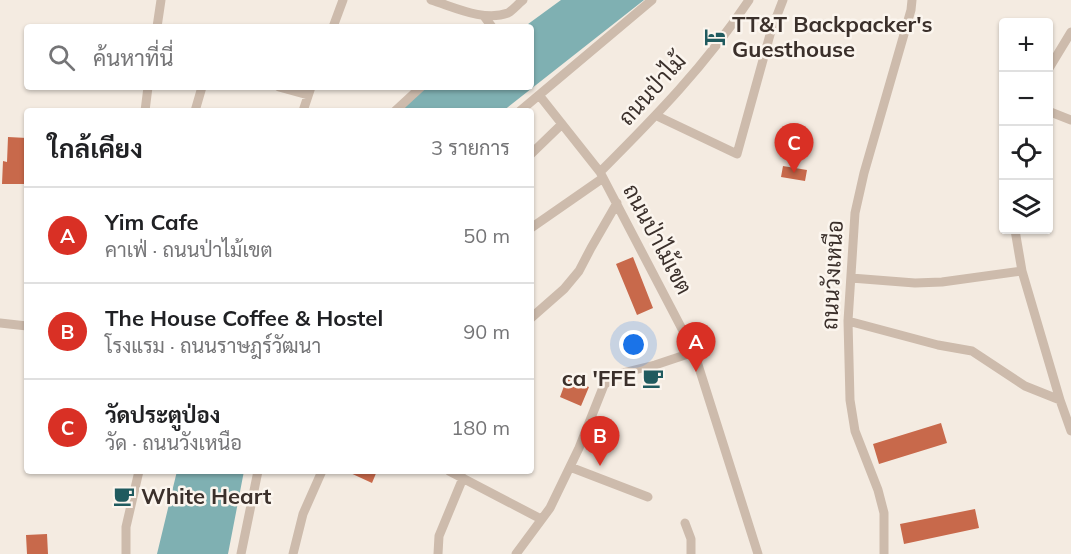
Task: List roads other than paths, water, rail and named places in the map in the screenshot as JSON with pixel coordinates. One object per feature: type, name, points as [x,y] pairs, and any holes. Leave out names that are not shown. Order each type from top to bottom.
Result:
[{"type":"street","points":[[157,24],[161,0]]},
{"type":"street","points":[[334,24],[343,0]]},
{"type":"street","points":[[431,0],[484,16],[497,16],[510,12],[523,0]]},
{"type":"street","points":[[523,108],[652,0]]},
{"type":"street","name":"ถนนป่าไม้","points":[[534,226],[602,175],[657,116],[726,34],[749,0]]},
{"type":"street","points":[[657,116],[737,154],[771,31],[783,0]]},
{"type":"street","name":"ถนนวังเหนือ","points":[[884,554],[884,513],[878,490],[855,431],[851,410],[848,321],[855,213],[861,183],[912,0]]},
{"type":"street","points":[[484,16],[490,24]]},
{"type":"street","points":[[1053,62],[1071,32]]},
{"type":"street","points":[[145,108],[148,90]]},
{"type":"street","points":[[196,108],[201,90]]},
{"type":"street","points":[[398,108],[418,90]]},
{"type":"street","points":[[304,108],[309,91]]},
{"type":"street","name":"ถนนป่าไม้เขต","points":[[538,95],[602,175],[694,352],[759,554]]},
{"type":"street","points":[[1053,113],[1071,120]]},
{"type":"street","points":[[534,151],[562,124]]},
{"type":"street","points":[[534,315],[564,289],[579,271],[617,203]]},
{"type":"street","points":[[1015,234],[1022,271],[1071,430]]},
{"type":"street","points":[[851,278],[915,283],[942,282],[1022,271]]},
{"type":"street","points":[[848,321],[938,345],[972,351],[1025,386],[1060,400]]},
{"type":"street","points":[[0,323],[24,326]]},
{"type":"street","points":[[516,554],[550,508],[579,448],[604,385],[618,374],[694,352]]},
{"type":"street","points":[[570,467],[648,497]]},
{"type":"street","points":[[126,554],[126,527],[138,474]]},
{"type":"street","points":[[241,554],[257,474]]},
{"type":"street","points":[[293,554],[303,514],[321,474]]},
{"type":"street","points":[[455,474],[541,519]]},
{"type":"street","points":[[438,554],[439,536],[463,478]]},
{"type":"street","points":[[685,523],[691,539],[691,554]]},
{"type":"water","points":[[561,0],[644,0],[534,87],[534,24],[528,24]]},
{"type":"water","points":[[423,90],[530,90],[507,108],[404,108],[416,94]]},
{"type":"water","points":[[176,474],[243,474],[228,554],[157,554]]},
{"type":"place","name":"TT&T Backpacker's Guesthouse","points":[[715,37]]},
{"type":"place","name":"วัดประตูป่อง","points":[[794,173]]},
{"type":"place","name":"Yim Cafe","points":[[696,372]]},
{"type":"place","name":"ca 'FFE","points":[[653,378]]},
{"type":"place","name":"The House Coffee & Hostel","points":[[600,466]]},
{"type":"place","name":"White Heart","points":[[124,496]]}]
